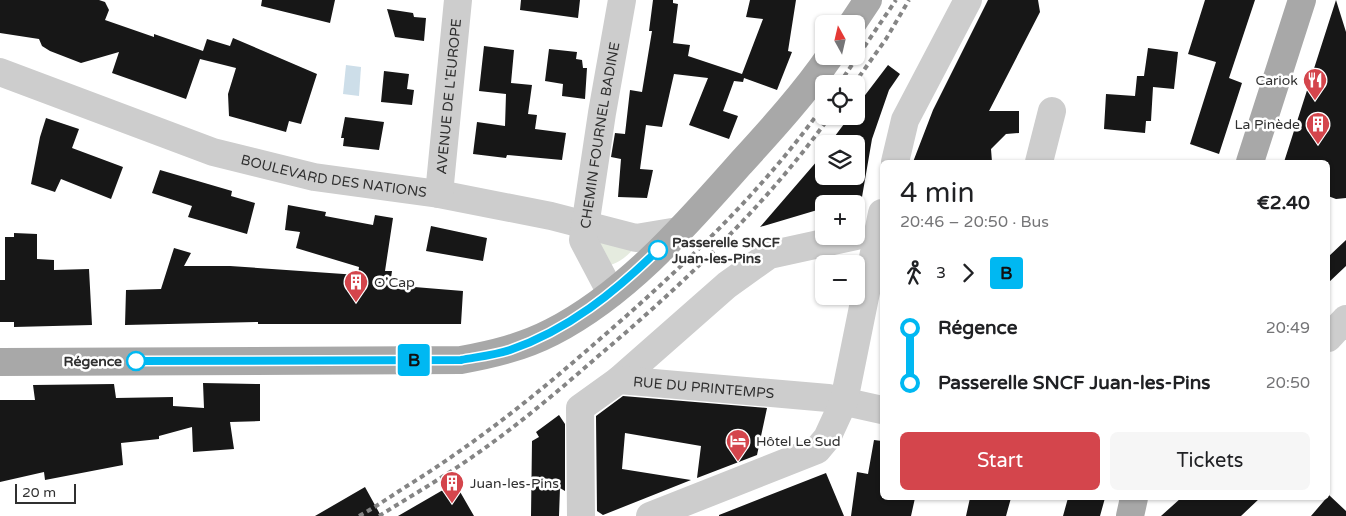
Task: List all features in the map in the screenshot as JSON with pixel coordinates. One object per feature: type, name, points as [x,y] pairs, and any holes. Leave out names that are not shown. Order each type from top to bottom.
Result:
[{"type":"main road","points":[[858,15],[868,0]]},
{"type":"main road","points":[[1251,160],[1302,0]]},
{"type":"main road","points":[[0,362],[461,360],[509,350],[551,333],[582,315],[611,292],[691,220],[764,139],[823,65]]},
{"type":"main road","points":[[1130,516],[1134,500]]},
{"type":"street","name":"AVENUE DE L'EUROPE","points":[[439,194],[458,0]]},
{"type":"street","name":"CHEMIN FOURNEL BADINE","points":[[611,292],[583,240],[602,113],[622,0]]},
{"type":"street","points":[[895,160],[905,120],[968,0]]},
{"type":"street","name":"BOULEVARD DES NATIONS","points":[[0,72],[213,152],[314,177],[439,194],[586,225],[636,238],[678,231]]},
{"type":"street","points":[[1040,160],[1052,111]]},
{"type":"street","points":[[619,380],[727,285],[769,255],[871,229],[844,401],[827,438],[817,450],[650,516]]},
{"type":"street","points":[[1330,336],[1346,319]]},
{"type":"street","name":"RUE DU PRINTEMPS","points":[[581,516],[580,408],[619,380],[844,401],[880,410]]},
{"type":"shaded area","points":[[594,235],[637,244],[623,259],[603,267]]},
{"type":"water","points":[[346,65],[361,67],[359,96],[343,94]]},
{"type":"building","points":[[0,0],[99,0],[105,2],[109,10],[105,20],[203,51],[207,39],[230,46],[233,38],[317,74],[301,124],[289,121],[286,132],[229,116],[228,94],[236,68],[200,59],[186,99],[112,73],[119,52],[81,63],[50,51],[42,46],[39,39],[0,33]]},
{"type":"building","points":[[262,0],[335,0],[330,23],[261,6]]},
{"type":"building","points":[[521,0],[580,0],[578,18],[520,10]]},
{"type":"building","points":[[653,0],[673,0],[673,3],[678,4],[673,43],[690,45],[688,56],[742,74],[763,19],[746,17],[750,0],[796,0],[788,51],[792,52],[777,90],[744,78],[743,82],[734,81],[723,111],[738,116],[729,139],[689,125],[708,78],[674,74],[662,127],[646,125],[640,169],[653,170],[647,198],[618,197],[621,159],[611,157],[615,133],[625,134],[630,90],[642,92],[652,31],[649,31]]},
{"type":"building","points":[[988,0],[1038,0],[1040,12],[989,111],[1019,111],[1019,133],[1006,134],[991,149],[992,160],[914,160],[933,110]]},
{"type":"building","points":[[1205,0],[1255,0],[1229,78],[1242,83],[1219,154],[1190,144],[1216,62],[1188,54]]},
{"type":"building","name":"La Pinède","points":[[1336,0],[1346,32],[1346,198],[1336,199],[1330,197],[1330,160],[1285,160]]},
{"type":"building","points":[[387,9],[413,13],[414,17],[426,18],[424,41],[395,37]]},
{"type":"building","points":[[484,46],[514,50],[511,83],[532,85],[528,114],[537,115],[535,129],[566,133],[562,160],[507,155],[506,158],[473,154],[477,122],[505,126],[506,94],[479,91]]},
{"type":"building","points":[[1148,48],[1178,52],[1174,89],[1153,87],[1151,121],[1146,121],[1145,133],[1104,129],[1106,94],[1135,96],[1137,76],[1144,76]]},
{"type":"building","points":[[549,49],[577,52],[576,59],[582,60],[583,68],[587,68],[585,99],[562,96],[563,84],[545,81]]},
{"type":"building","points":[[888,65],[900,74],[889,90],[872,139],[865,180],[865,135],[836,135],[843,125],[865,125],[865,95]]},
{"type":"building","points":[[384,71],[409,74],[407,89],[414,90],[412,105],[381,102]]},
{"type":"building","points":[[345,117],[384,122],[379,150],[343,146],[344,138],[341,138]]},
{"type":"building","points":[[46,118],[79,129],[72,148],[123,167],[111,199],[61,179],[55,192],[31,184],[40,137]]},
{"type":"building","points":[[815,163],[815,185],[864,185],[862,195],[815,195],[815,211],[760,227]]},
{"type":"building","points":[[160,170],[232,191],[231,196],[255,203],[247,234],[188,217],[192,206],[152,193]]},
{"type":"building","points":[[288,205],[326,212],[325,216],[373,225],[375,215],[393,218],[385,271],[392,271],[390,285],[463,291],[461,324],[258,324],[258,322],[125,325],[126,290],[161,289],[174,248],[191,253],[184,266],[230,266],[358,275],[359,267],[296,248],[300,232],[285,230]]},
{"type":"building","points":[[431,226],[487,238],[483,261],[426,251]]},
{"type":"building","points":[[14,233],[37,234],[37,259],[54,260],[54,270],[89,269],[92,325],[14,327],[14,322],[0,322],[0,280],[5,280],[5,237],[14,237]]},
{"type":"building","points":[[1346,240],[1346,266],[1330,281],[1330,255]]},
{"type":"building","points":[[203,383],[260,384],[260,421],[230,422],[234,449],[193,452],[192,427],[159,436],[159,439],[121,443],[123,465],[45,480],[44,472],[0,482],[0,400],[35,400],[33,385],[114,384],[116,398],[173,397],[173,406],[204,408]]},
{"type":"building","points":[[623,396],[767,408],[757,455],[697,478],[701,446],[625,433],[622,469],[691,480],[603,515],[597,511],[596,416]]},
{"type":"building","points":[[559,415],[565,424],[565,491],[560,488],[559,516],[531,516],[532,441],[539,437],[536,432]]},
{"type":"building","points":[[874,440],[880,441],[880,500],[915,500],[911,516],[851,516],[857,472],[868,474]]},
{"type":"building","points":[[826,473],[844,516],[719,516],[719,515]]},
{"type":"building","points":[[455,483],[474,516],[398,516]]},
{"type":"building","points":[[365,487],[381,516],[315,516]]},
{"type":"building","points":[[1330,496],[1346,511],[1346,516],[1311,516],[1325,500],[1330,500]]},
{"type":"building","points":[[970,500],[1010,500],[1006,516],[966,516]]},
{"type":"building","points":[[1067,500],[1104,500],[1100,516],[1063,516]]},
{"type":"building","points":[[1179,500],[1258,500],[1241,516],[1161,516]]},
{"type":"railway","points":[[845,75],[896,0]]},
{"type":"railway","points":[[860,75],[886,39],[909,0]]},
{"type":"railway","points":[[359,516],[431,471],[499,422],[543,388],[618,324],[681,266],[742,205],[771,173],[815,117]]},
{"type":"railway","points":[[379,516],[451,471],[506,432],[552,396],[628,331],[690,274],[750,214],[805,150],[823,125]]},
{"type":"bus line","name":"B","points":[[136,361],[461,360],[509,350],[551,333],[582,315],[658,250]]},
{"type":"place","name":"Cariok","points":[[1315,101]]},
{"type":"place","name":"La Pinède","points":[[1318,145]]},
{"type":"place","name":"Passerelle SNCF Juan-les-Pins","points":[[658,250]]},
{"type":"place","name":"O'Cap","points":[[356,303]]},
{"type":"place","name":"Régence","points":[[136,361]]},
{"type":"place","name":"Hôtel Le Sud","points":[[738,462]]},
{"type":"place","name":"Juan-les-Pins","points":[[452,504]]}]
